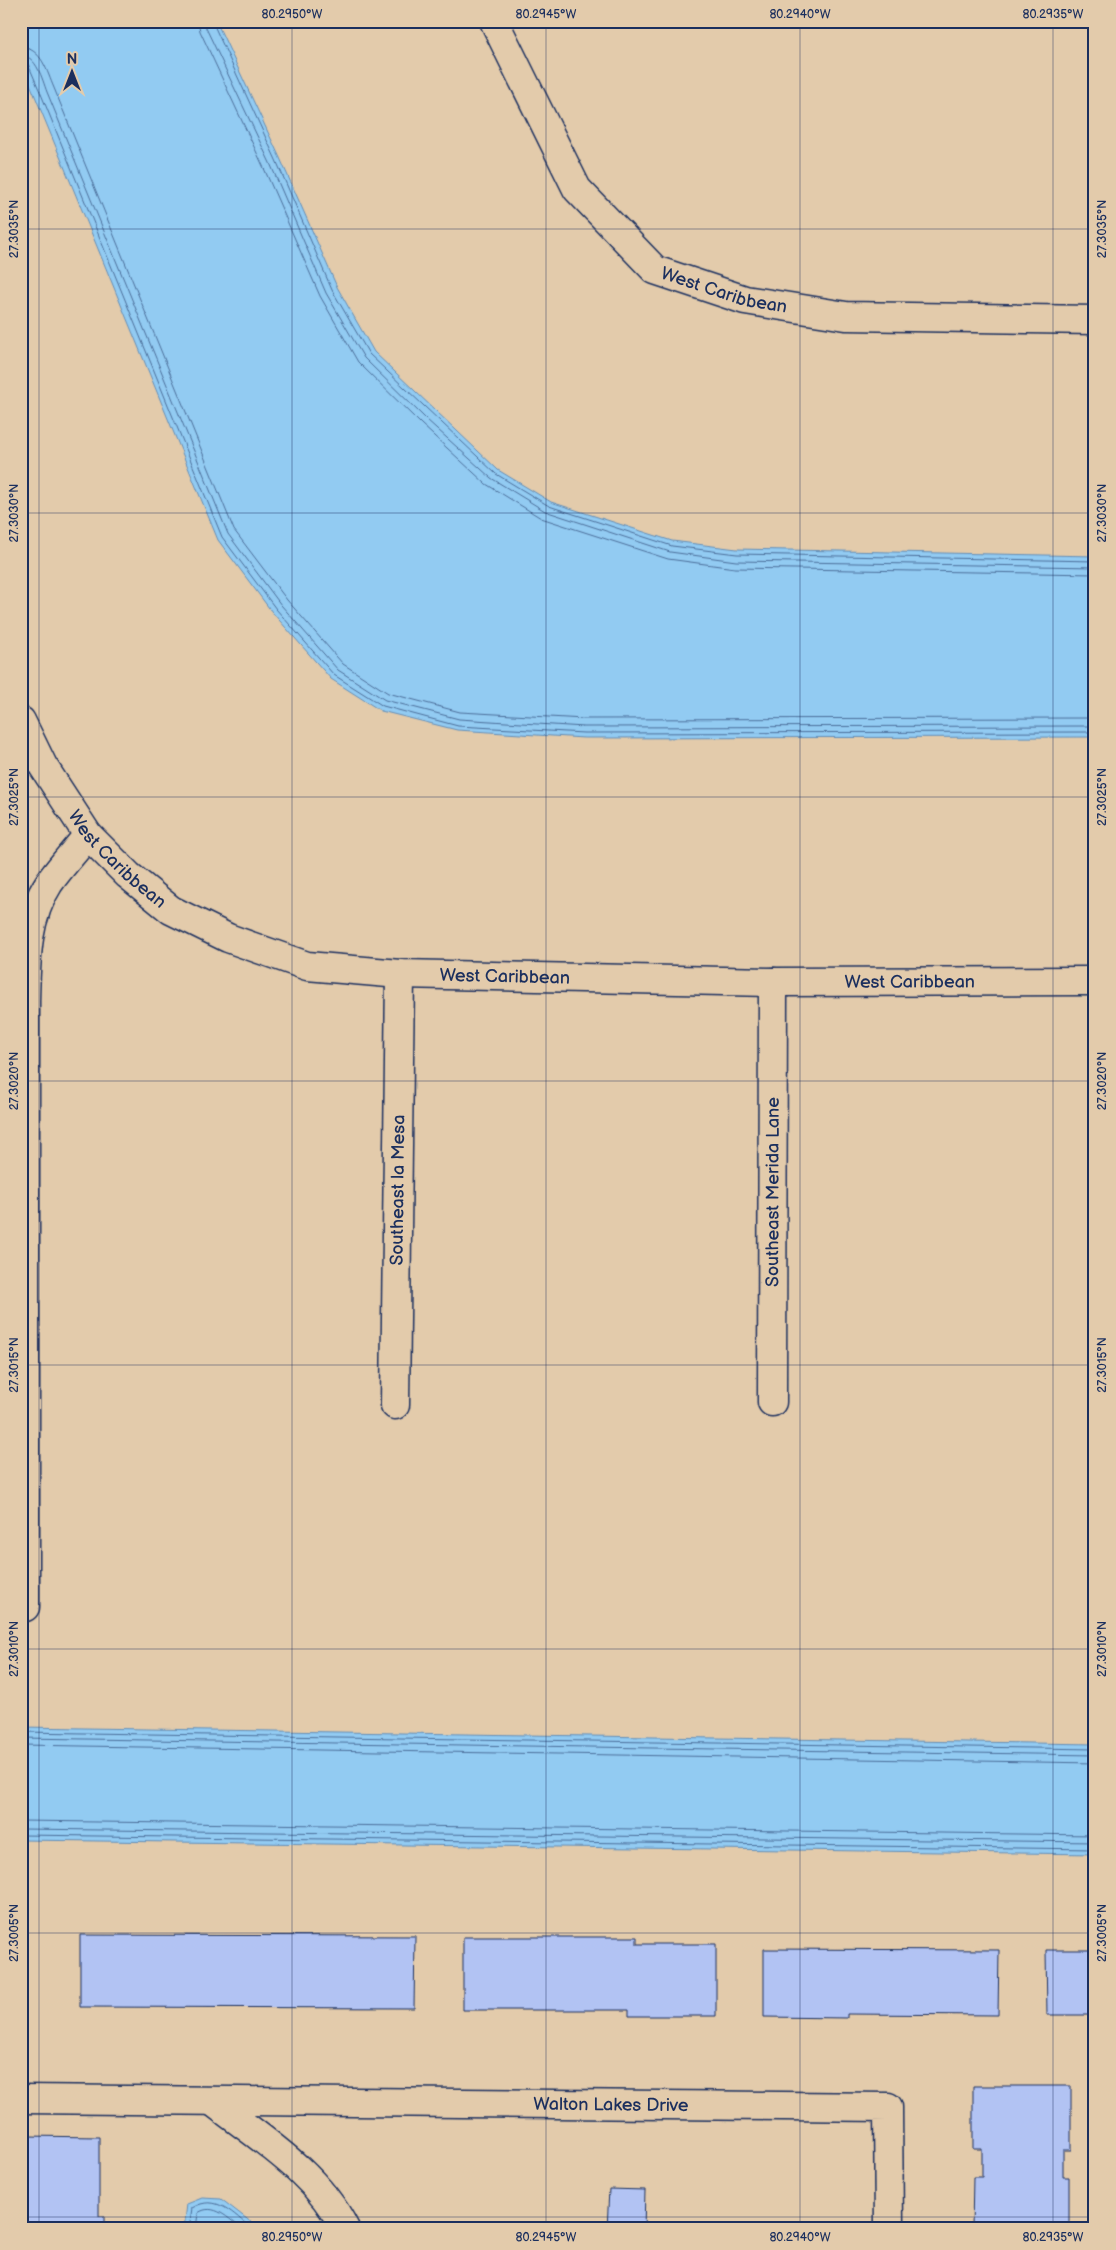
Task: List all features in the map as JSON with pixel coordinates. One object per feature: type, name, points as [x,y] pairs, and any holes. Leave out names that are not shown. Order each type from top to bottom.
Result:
[{"type":"street","name":"West Caribbean","points":[[494,21],[576,189],[655,270],[745,300],[846,316],[1095,320]]},
{"type":"street","name":"West Caribbean","points":[[21,721],[43,766],[88,835],[128,875],[171,910],[228,938],[307,966],[400,974],[773,982],[1095,981]]},
{"type":"street","points":[[25,1607],[24,1001],[27,946],[34,913],[49,883],[88,835]]},
{"type":"street","name":"Southeast la Mesa","points":[[395,1405],[400,974]]},
{"type":"street","name":"Southeast Merida Lane","points":[[772,1402],[773,982]]},
{"type":"street","name":"Walton Lakes Drive","points":[[21,2099],[888,2107],[890,2229]]},
{"type":"street","points":[[213,2102],[308,2176],[337,2212],[345,2229]]},
{"type":"water","points":[[21,21],[216,21],[280,158],[337,287],[374,352],[498,470],[551,502],[672,541],[737,549],[1095,556],[1095,737],[584,738],[457,730],[381,711],[331,679],[272,612],[218,540],[21,62]]},
{"type":"water","points":[[21,1727],[1095,1744],[1095,1854],[21,1840]]},
{"type":"water","points":[[202,2198],[221,2199],[260,2229],[184,2229],[187,2204]]},
{"type":"building","points":[[80,1935],[415,1936],[414,2008],[80,2007]]},
{"type":"building","points":[[463,1937],[637,1937],[637,1944],[716,1944],[716,2016],[629,2016],[629,2010],[463,2010]]},
{"type":"building","points":[[764,1949],[999,1950],[998,2015],[847,2014],[847,2018],[764,2017]]},
{"type":"building","points":[[1046,1950],[1095,1950],[1095,2015],[1047,2015]]},
{"type":"building","points":[[973,2086],[1071,2086],[1071,2150],[1063,2150],[1063,2177],[1069,2177],[1069,2229],[972,2229],[973,2177],[982,2177],[982,2149],[973,2149]]},
{"type":"building","points":[[27,2136],[99,2137],[99,2216],[104,2216],[104,2229],[35,2229],[35,2227],[26,2227]]},
{"type":"building","points":[[609,2189],[645,2190],[644,2229],[607,2229]]}]
